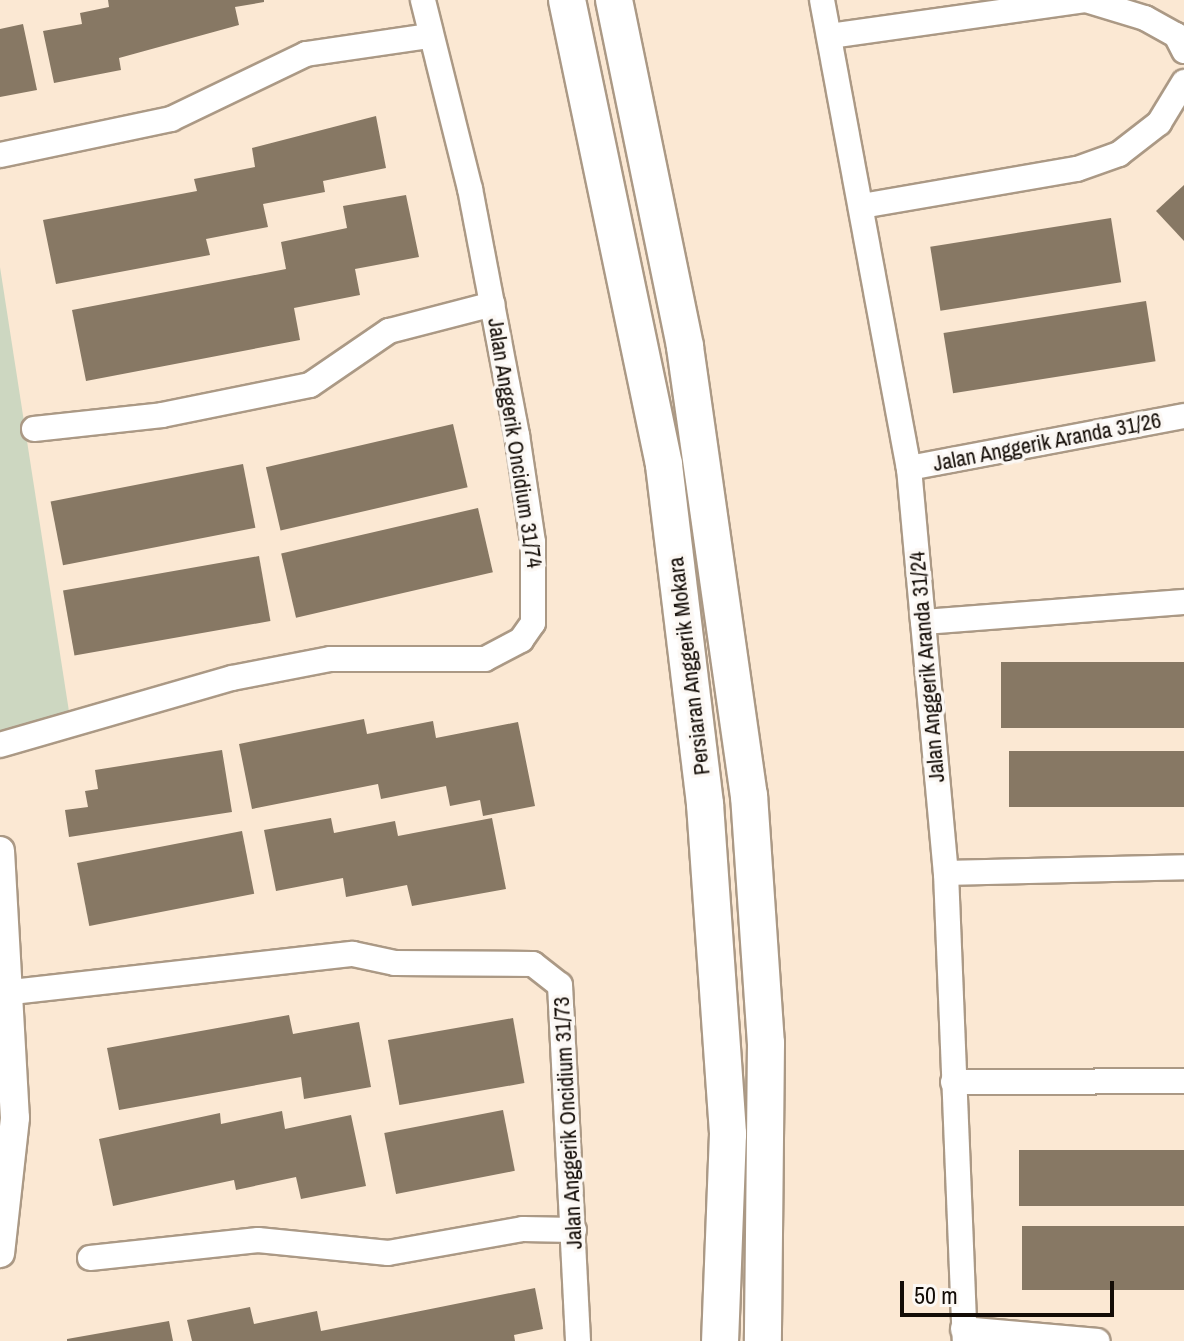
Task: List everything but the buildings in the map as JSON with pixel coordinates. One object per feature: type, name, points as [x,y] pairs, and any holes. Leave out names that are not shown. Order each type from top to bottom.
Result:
[{"type":"main road","name":"Persiaran Anggerik Mokara","points":[[567,0],[664,465],[700,758],[728,1134],[720,1341]]},
{"type":"main road","name":"Persiaran Anggerik Mokara","points":[[614,0],[685,347],[749,795],[766,1043],[763,1341]]},
{"type":"street","name":"Jalan Anggerik Oncidium 31/74","points":[[0,745],[232,678],[368,655],[485,659],[521,640],[538,601],[533,542],[493,304],[423,0]]},
{"type":"street","name":"Jalan Anggerik Aranda 31/24","points":[[822,0],[909,468],[946,873],[964,1335]]},
{"type":"street","points":[[830,36],[1086,0],[1145,18],[1176,35],[1184,51]]},
{"type":"street","points":[[0,155],[171,119],[306,54],[430,36]]},
{"type":"street","points":[[862,206],[1077,169],[1119,154],[1159,123],[1184,82]]},
{"type":"street","points":[[34,429],[162,415],[310,385],[389,331],[493,304]]},
{"type":"street","name":"Jalan Anggerik Aranda 31/26","points":[[909,468],[1184,416]]},
{"type":"street","points":[[923,622],[1184,602]]},
{"type":"street","points":[[0,851],[12,992],[15,1118],[0,1253]]},
{"type":"street","points":[[946,873],[1184,867]]},
{"type":"street","name":"Jalan Anggerik Oncidium 31/73","points":[[12,992],[353,954],[395,963],[533,964],[560,985],[578,1341]]},
{"type":"street","points":[[953,1082],[1184,1081]]},
{"type":"street","points":[[90,1258],[258,1240],[388,1253],[523,1229],[574,1230]]},
{"type":"street","points":[[964,1335],[1097,1341]]},
{"type":"green space","points":[[0,267],[70,718],[0,732]]}]
